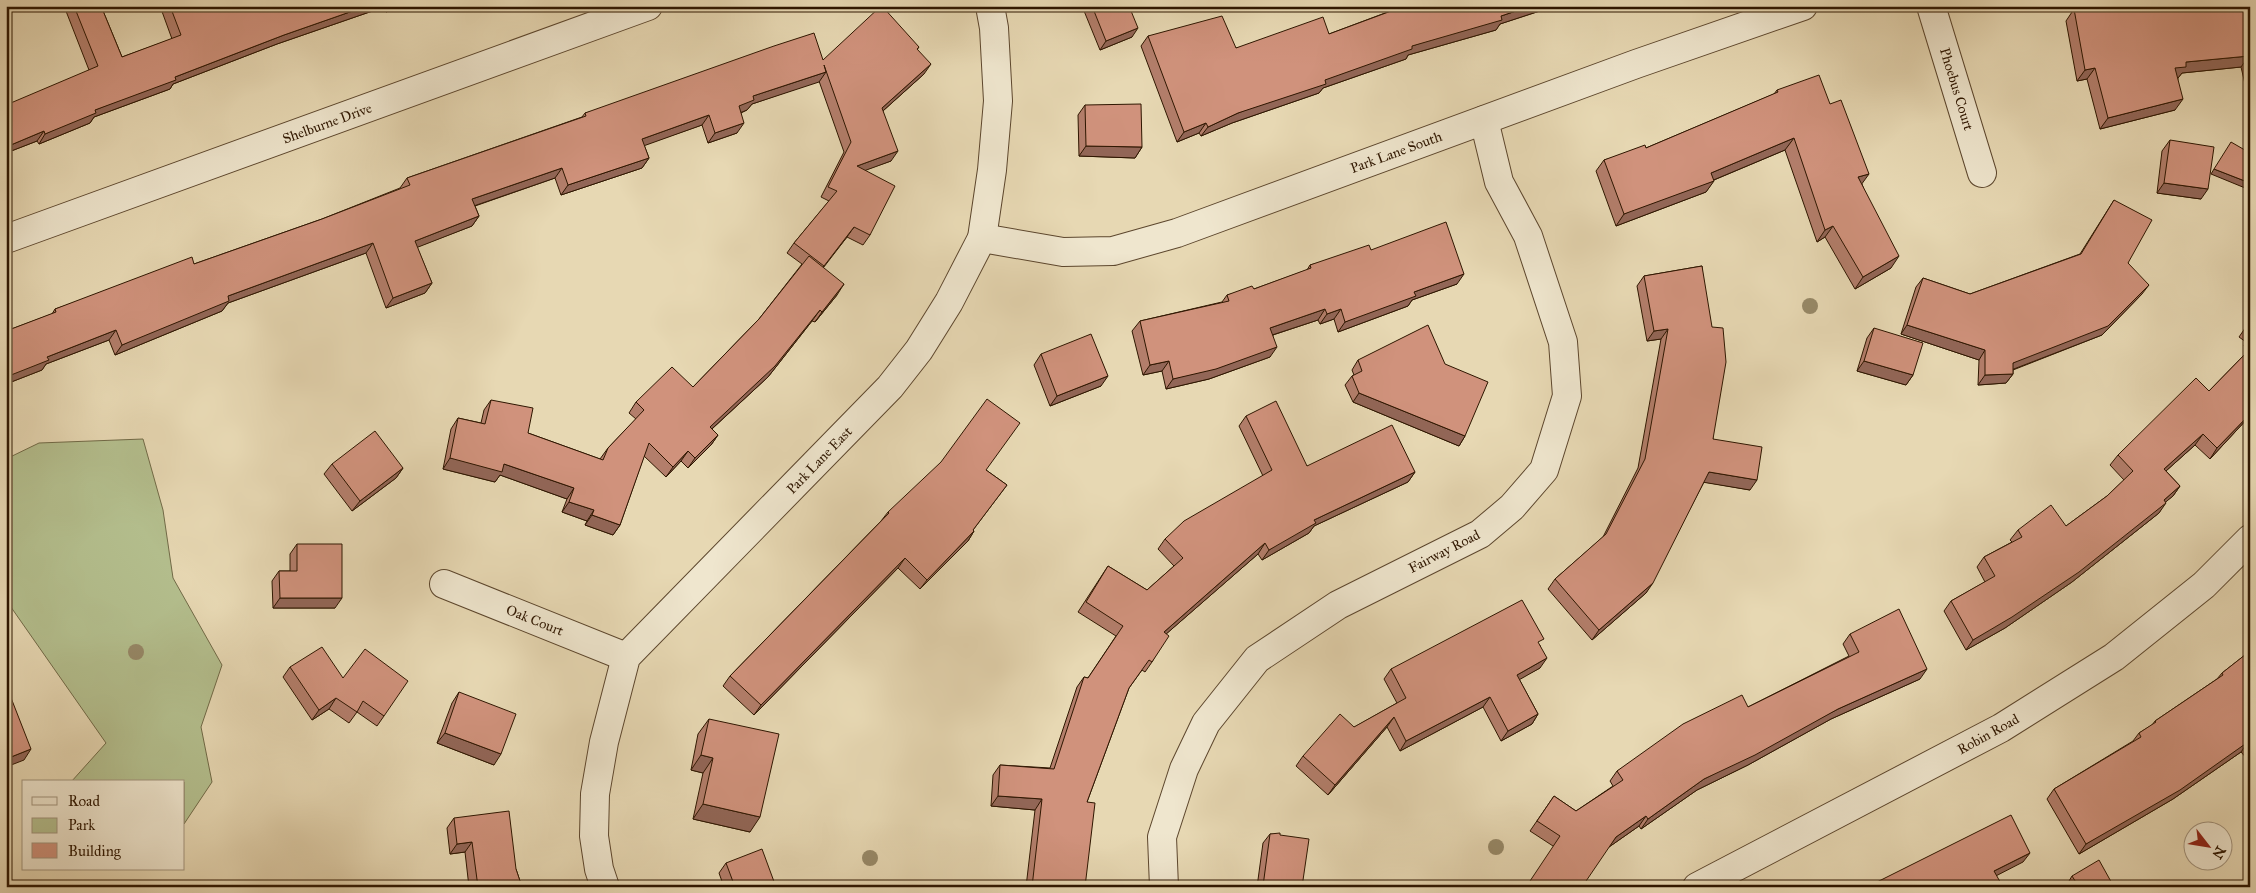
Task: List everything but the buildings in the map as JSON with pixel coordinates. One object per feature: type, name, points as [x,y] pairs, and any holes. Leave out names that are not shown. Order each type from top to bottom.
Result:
[{"type":"street","name":"Shelburne Drive","points":[[6,239],[648,6]]},
{"type":"street","name":"Park Lane East","points":[[605,887],[599,869],[594,836],[595,794],[604,742],[626,657],[890,387],[919,350],[949,302],[982,238],[992,170],[998,101],[997,65],[990,6]]},
{"type":"street","name":"Park Lane South","points":[[982,238],[1063,252],[1113,251],[1177,233],[1484,120],[1803,6]]},
{"type":"street","name":"Phoebus Court","points":[[1931,6],[1982,173]]},
{"type":"street","name":"Fairway Road","points":[[1164,887],[1162,837],[1184,769],[1206,724],[1257,659],[1338,605],[1480,534],[1512,508],[1544,470],[1567,396],[1563,342],[1528,236],[1498,182],[1484,120]]},
{"type":"street","name":"Robin Road","points":[[1697,887],[2001,728],[2114,657],[2204,585],[2250,539]]},
{"type":"street","name":"Oak Court","points":[[444,584],[626,657]]},
{"type":"green space","points":[[143,439],[163,510],[173,578],[222,665],[201,727],[212,782],[185,822],[185,780],[73,780],[106,743],[6,600],[6,459],[39,443]]}]
